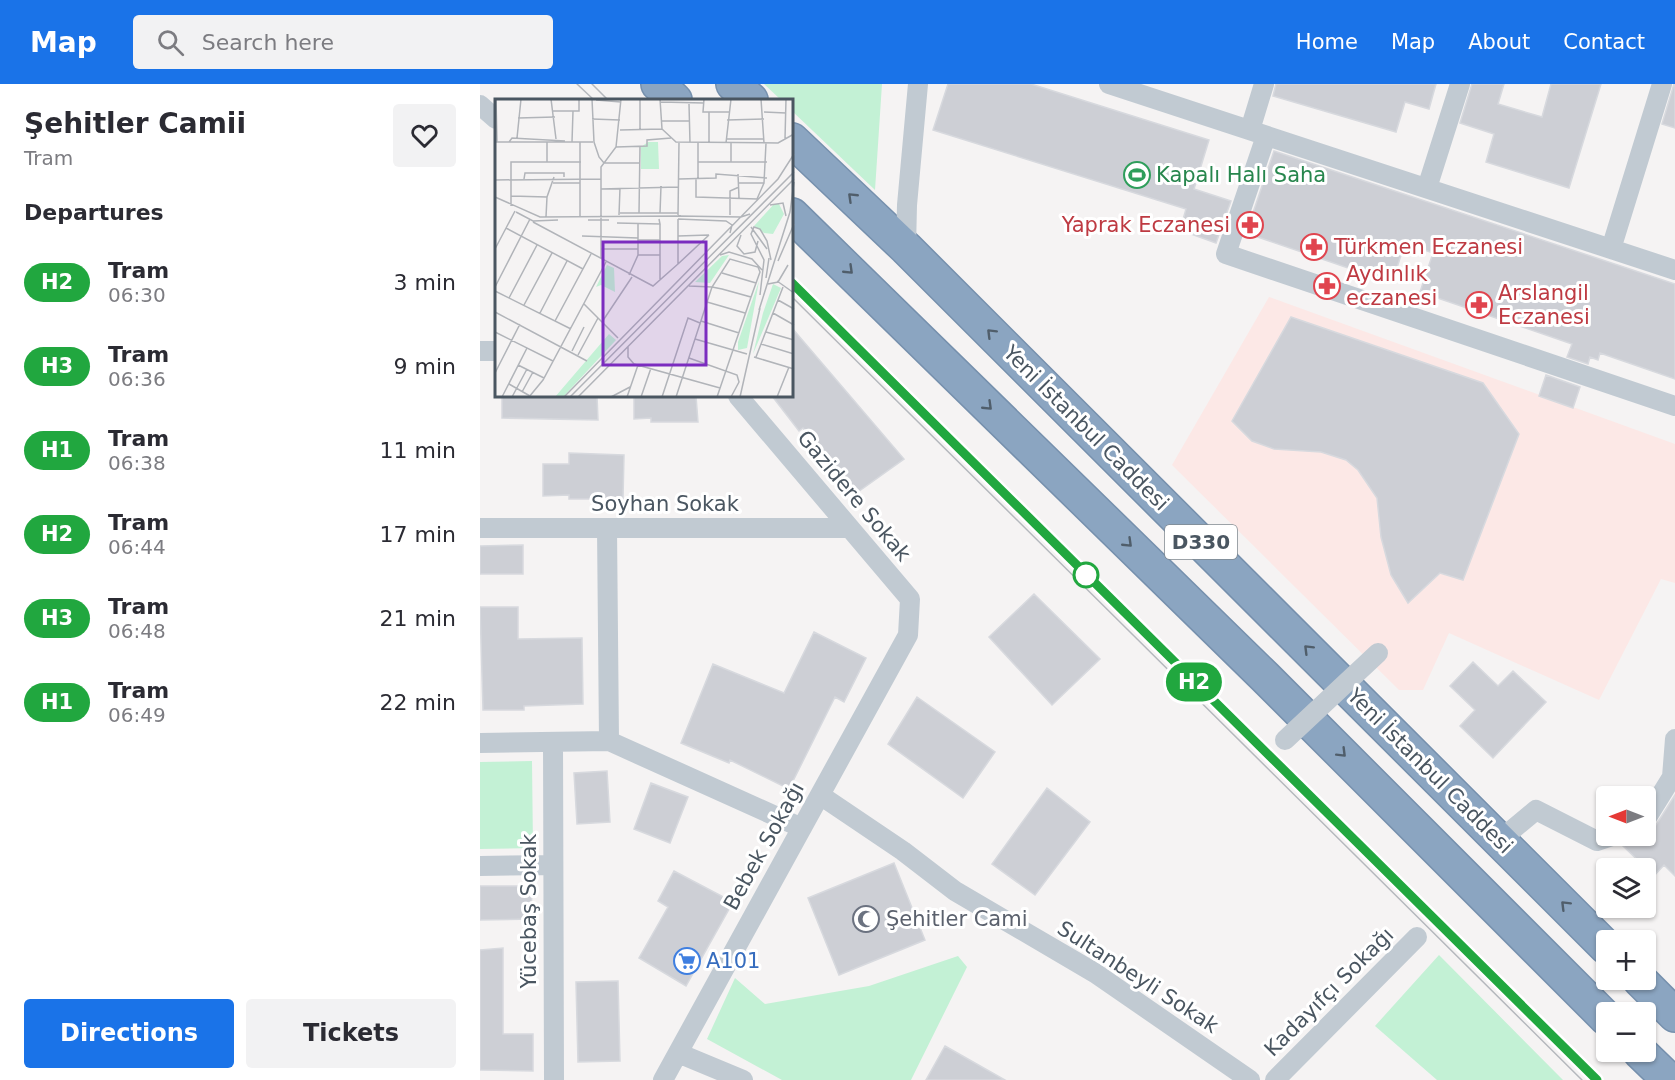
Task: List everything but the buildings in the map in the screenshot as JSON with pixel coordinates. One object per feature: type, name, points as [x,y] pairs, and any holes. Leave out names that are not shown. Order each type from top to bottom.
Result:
[{"type":"highway","points":[[658,84],[674,99]]},
{"type":"highway","points":[[733,84],[750,99]]},
{"type":"highway","name":"Yeni İstanbul Caddesi","points":[[794,142],[906,248],[1596,936]]},
{"type":"highway","name":"D330","points":[[794,217],[1265,676],[1596,1008]]},
{"type":"highway","points":[[1650,990],[1675,1015]]},
{"type":"highway","points":[[1650,1062],[1669,1080]]},
{"type":"street","points":[[906,248],[907,205],[918,84]]},
{"type":"street","points":[[1109,84],[1675,270]]},
{"type":"street","points":[[1264,84],[1258,133],[1226,254],[1675,406]]},
{"type":"street","points":[[1427,189],[1460,84]]},
{"type":"street","points":[[1611,249],[1662,84]]},
{"type":"street","points":[[480,105],[495,118]]},
{"type":"street","name":"Gazidere Sokak","points":[[740,398],[910,600],[908,635]]},
{"type":"street","name":"Soyhan Sokak","points":[[480,528],[850,528]]},
{"type":"street","points":[[607,528],[609,741]]},
{"type":"street","name":"Bebek Sokağı","points":[[663,1080],[908,635]]},
{"type":"street","points":[[1285,740],[1378,653]]},
{"type":"street","points":[[1656,803],[1672,777],[1675,739]]},
{"type":"street","points":[[480,743],[609,741],[802,828]]},
{"type":"street","name":"Yücebaş Sokak","points":[[553,742],[554,1080]]},
{"type":"street","name":"Sultanbeyli Sokak","points":[[820,795],[903,851],[955,891],[1095,973],[1250,1080]]},
{"type":"street","points":[[1500,840],[1536,810],[1596,841]]},
{"type":"street","points":[[480,866],[553,865]]},
{"type":"street","name":"Kadayıfçı Sokağı","points":[[1275,1080],[1417,938]]},
{"type":"street","points":[[678,1053],[742,1080]]},
{"type":"shaded area","points":[[1269,297],[1675,444],[1675,583],[1661,579],[1599,700],[1449,633],[1423,690],[1399,690],[1172,465]]},
{"type":"green space","points":[[764,84],[882,84],[875,190],[794,113],[794,99],[780,99]]},
{"type":"green space","points":[[532,761],[533,848],[480,849],[480,762]]},
{"type":"green space","points":[[1439,955],[1563,1080],[1437,1080],[1375,1026]]},
{"type":"green space","points":[[958,956],[967,967],[911,1080],[782,1080],[707,1039],[735,978],[765,1004],[869,986]]},
{"type":"tram line","points":[[577,84],[593,99]]},
{"type":"tram line","points":[[592,84],[607,99]]},
{"type":"tram line","points":[[794,285],[1597,1080]]},
{"type":"tram line","name":"H2","points":[[794,285],[1597,1080]]},
{"type":"tram line","points":[[794,299],[1582,1080]]},
{"type":"place","name":"Kapalı Halı Saha","points":[[1137,175]]},
{"type":"place","name":"Yaprak Eczanesi","points":[[1250,225]]},
{"type":"place","name":"Türkmen Eczanesi","points":[[1314,247]]},
{"type":"place","name":"Aydınlık eczanesi","points":[[1327,286]]},
{"type":"place","name":"Arslangil Eczanesi","points":[[1479,305]]},
{"type":"place","name":"Şehitler Cami","points":[[866,919]]},
{"type":"place","name":"A101","points":[[687,961]]}]
